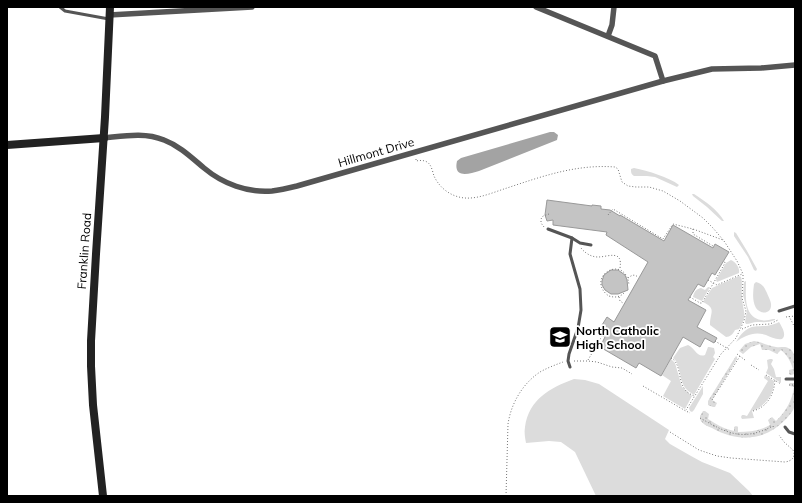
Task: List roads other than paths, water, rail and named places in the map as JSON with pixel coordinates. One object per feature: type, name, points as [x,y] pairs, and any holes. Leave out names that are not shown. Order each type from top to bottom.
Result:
[{"type":"street","points":[[110,14],[252,7]]},
{"type":"street","points":[[536,7],[655,56],[663,81]]},
{"type":"street","points":[[608,36],[612,25],[614,7]]},
{"type":"street","name":"Franklin Road","points":[[103,496],[92,405],[91,360],[93,296],[104,138],[110,14]]},
{"type":"street","name":"Hillmont Drive","points":[[104,138],[134,135],[163,139],[178,147],[213,175],[227,183],[242,188],[272,191],[297,186],[663,81],[712,69],[762,68],[795,65]]},
{"type":"street","points":[[7,145],[104,138]]},
{"type":"lane","points":[[60,7],[65,12],[110,14]]},
{"type":"lane","points":[[548,229],[579,242],[591,245]]},
{"type":"lane","points":[[570,367],[568,361],[569,354],[578,328],[581,310],[580,289],[570,254],[572,238]]},
{"type":"lane","points":[[779,311],[795,306]]},
{"type":"lane","points":[[786,379],[795,379]]},
{"type":"lane","points":[[785,427],[789,432],[795,434]]},
{"type":"place","name":"North Catholic High School","points":[[560,337]]}]
